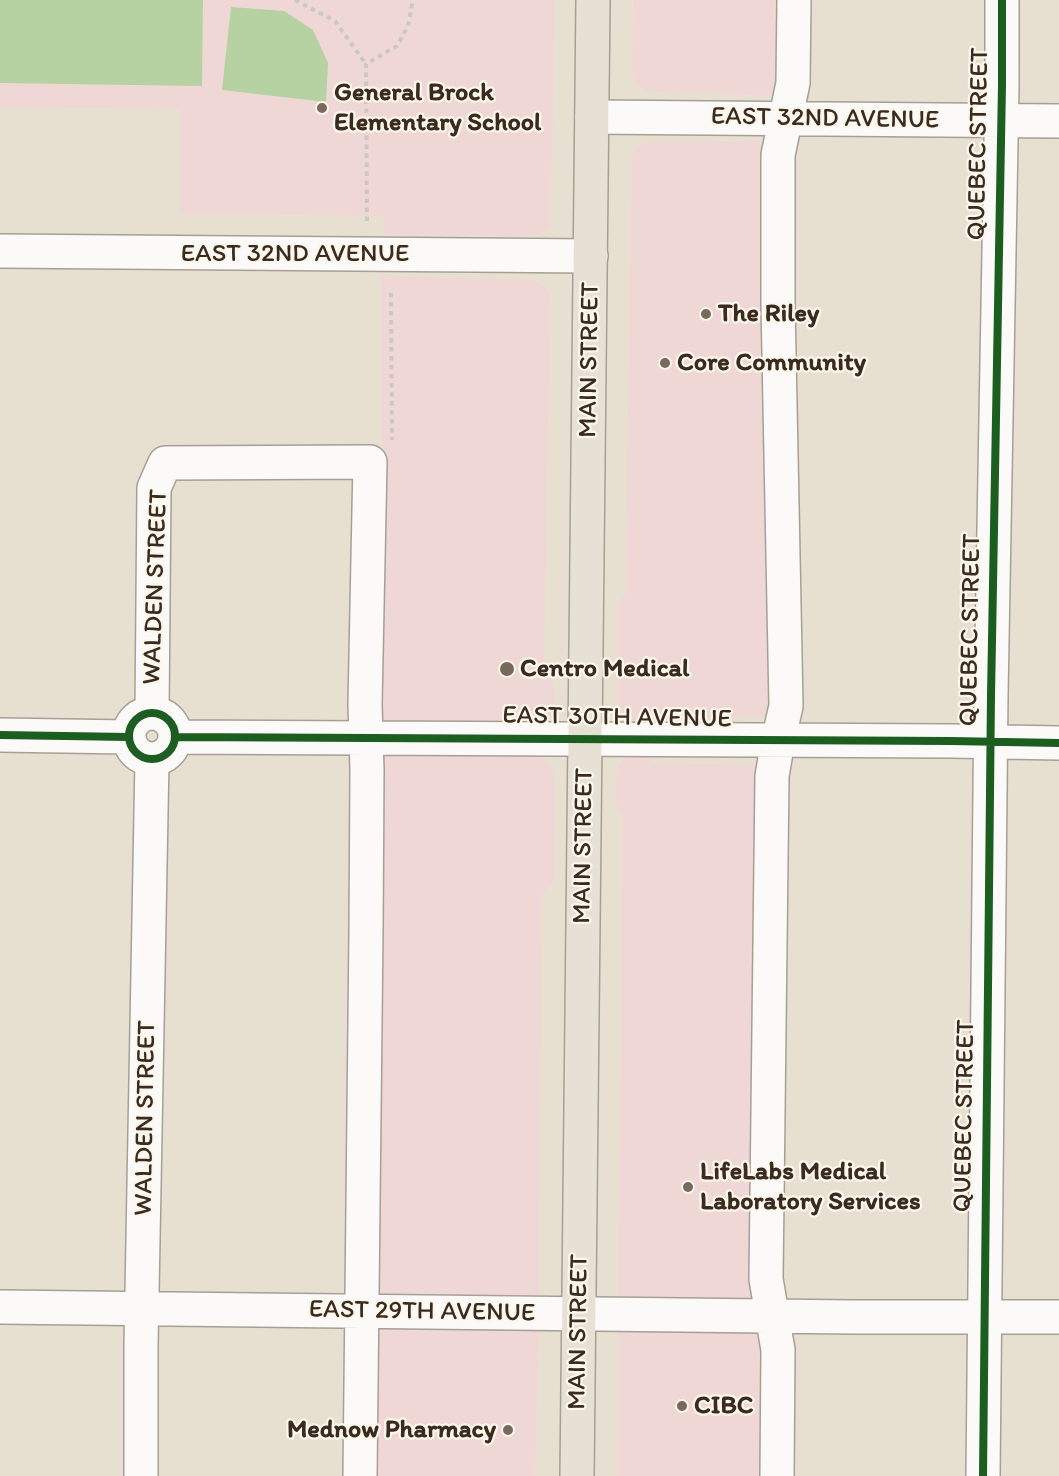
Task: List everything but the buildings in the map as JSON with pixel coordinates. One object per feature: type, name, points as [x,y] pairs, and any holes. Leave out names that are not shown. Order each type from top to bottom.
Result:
[{"type":"main road","name":"MAIN STREET","points":[[577,1476],[593,0]]},
{"type":"street","points":[[777,1476],[778,1350],[766,1279],[772,776],[786,706],[778,304],[778,155],[793,83],[794,0]]},
{"type":"street","name":"QUEBEC STREET","points":[[983,1476],[990,741],[1002,0]]},
{"type":"street","name":"EAST 32ND AVENUE","points":[[592,117],[1059,121]]},
{"type":"street","name":"EAST 32ND AVENUE","points":[[0,251],[591,256]]},
{"type":"street","points":[[360,1476],[370,462]]},
{"type":"street","name":"WALDEN STREET","points":[[152,713],[154,488],[165,463],[370,462]]},
{"type":"street","points":[[152,713],[166,718],[174,730],[164,748],[138,755],[133,750],[128,737],[129,729],[138,717],[152,713]]},
{"type":"street","points":[[0,735],[128,737]]},
{"type":"street","name":"EAST 30TH AVENUE","points":[[164,748],[366,738],[1059,743]]},
{"type":"street","name":"WALDEN STREET","points":[[141,1476],[142,1309],[164,748]]},
{"type":"street","name":"EAST 29TH AVENUE","points":[[0,1308],[1059,1317]]},
{"type":"path","points":[[295,0],[335,21],[366,64],[367,221]]},
{"type":"path","points":[[366,64],[397,46],[408,26],[413,0]]},
{"type":"path","points":[[370,462],[392,448],[390,293]]},
{"type":"shaded area","name":"General Brock Elementary School","points":[[0,0],[554,0],[549,227],[534,236],[384,234],[384,216],[180,214],[180,109],[0,107]]},
{"type":"shaded area","points":[[633,0],[785,0],[779,96],[645,90],[633,78]]},
{"type":"shaded area","points":[[761,140],[774,159],[777,706],[769,717],[670,717],[661,724],[636,723],[624,717],[617,701],[617,603],[625,595],[632,156],[638,147],[646,142]]},
{"type":"shaded area","points":[[381,276],[534,280],[546,288],[549,295],[544,664],[554,686],[554,699],[553,711],[543,720],[535,723],[535,755],[542,757],[552,768],[555,780],[554,880],[542,895],[535,1476],[364,1476],[374,531],[382,449]]},
{"type":"shaded area","points":[[632,754],[645,754],[655,763],[759,765],[767,1343],[766,1476],[617,1476],[623,814],[615,804],[617,769],[620,762]]},
{"type":"green space","points":[[0,0],[203,0],[202,86],[0,83]]},
{"type":"green space","points":[[231,7],[284,11],[313,30],[328,63],[326,102],[222,90]]},
{"type":"cycle path","points":[[983,1476],[991,695],[1002,0]]},
{"type":"cycle path","points":[[152,713],[168,720],[175,736],[168,752],[152,759],[136,752],[129,736],[136,720],[152,713]]},
{"type":"cycle path","points":[[0,735],[128,737]]},
{"type":"cycle path","points":[[175,737],[1059,743]]},
{"type":"place","name":"General Brock Elementary School","points":[[322,108]]},
{"type":"place","name":"The Riley","points":[[706,314]]},
{"type":"place","name":"Core Community","points":[[665,363]]},
{"type":"place","name":"Centro Medical","points":[[507,669]]},
{"type":"place","name":"LifeLabs Medical Laboratory Services","points":[[688,1187]]},
{"type":"place","name":"CIBC","points":[[682,1406]]},
{"type":"place","name":"Mednow Pharmacy","points":[[508,1430]]}]
